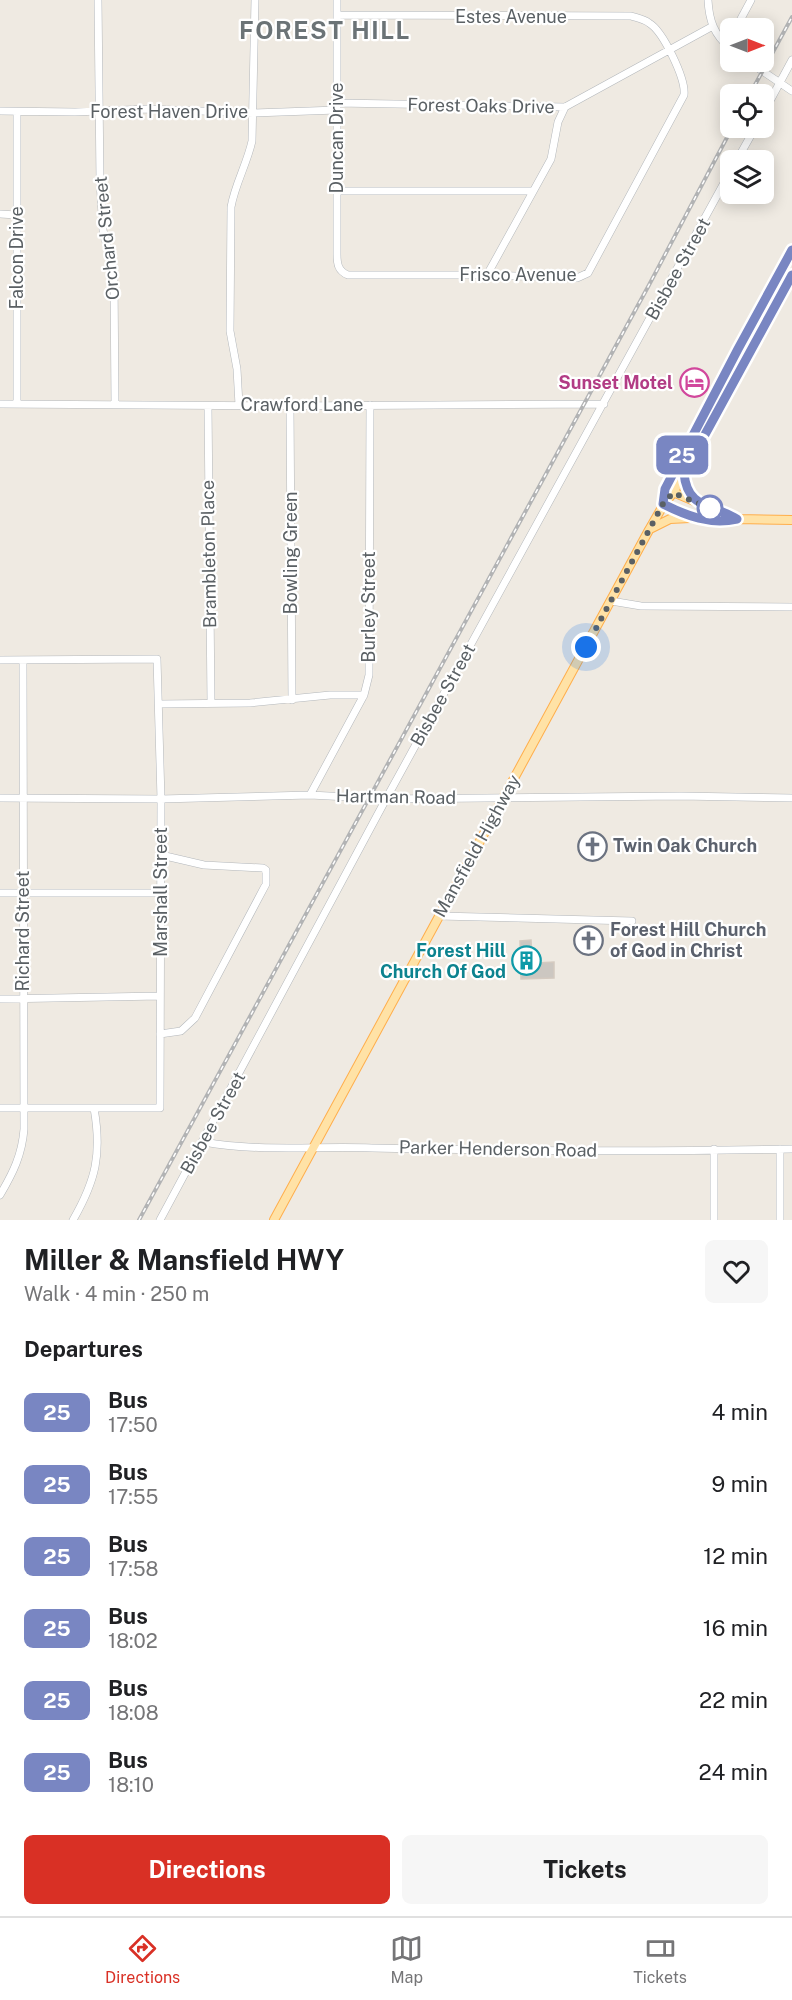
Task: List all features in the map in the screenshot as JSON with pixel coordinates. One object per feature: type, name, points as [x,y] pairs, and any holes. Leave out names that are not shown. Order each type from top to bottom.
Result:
[{"type":"main road","name":"Mansfield Highway","points":[[273,1220],[663,504],[738,349],[792,250]]},
{"type":"main road","name":"Mansfield Highway","points":[[669,491],[684,473],[792,275]]},
{"type":"main road","points":[[738,349],[748,355]]},
{"type":"main road","points":[[684,473],[687,489],[704,507]]},
{"type":"main road","points":[[669,491],[737,519]]},
{"type":"main road","points":[[663,504],[696,518]]},
{"type":"main road","points":[[649,530],[670,519],[696,518],[722,522],[737,519],[792,520]]},
{"type":"street","name":"Orchard Street","points":[[98,0],[98,110],[103,230],[114,276],[115,405]]},
{"type":"street","points":[[239,405],[237,369],[230,332],[231,207],[234,190],[249,158],[253,112],[255,0]]},
{"type":"street","name":"Duncan Drive","points":[[338,0],[337,262],[343,273]]},
{"type":"street","points":[[708,0],[710,20],[720,34]]},
{"type":"street","points":[[741,18],[751,0]]},
{"type":"street","name":"Estes Avenue","points":[[338,15],[631,16],[649,22],[670,51]]},
{"type":"street","name":"Forest Oaks Drive","points":[[337,107],[565,107],[713,27]]},
{"type":"street","name":"Frisco Avenue","points":[[343,273],[348,275],[487,275],[577,278],[590,270],[684,95],[685,87],[670,51]]},
{"type":"street","points":[[774,93],[792,60]]},
{"type":"street","points":[[763,72],[792,92]]},
{"type":"street","name":"Forest Haven Drive","points":[[0,111],[253,112],[337,107]]},
{"type":"street","points":[[487,275],[554,152],[558,122],[565,107]]},
{"type":"street","name":"Falcon Drive","points":[[16,404],[17,112]]},
{"type":"street","name":"Bisbee Street","points":[[160,1220],[204,1142],[386,799],[720,190]]},
{"type":"street","points":[[337,191],[533,191]]},
{"type":"street","points":[[0,214],[17,215]]},
{"type":"street","name":"Crawford Lane","points":[[0,404],[290,406],[604,404]]},
{"type":"street","name":"Brambleton Place","points":[[208,405],[211,703]]},
{"type":"street","name":"Burley Street","points":[[310,795],[364,695],[369,675],[370,405]]},
{"type":"street","name":"Bowling Green","points":[[290,406],[292,700]]},
{"type":"street","points":[[610,601],[641,606],[792,607]]},
{"type":"street","name":"Marshall Street","points":[[23,660],[152,658],[159,662],[162,893],[160,1108],[94,1108]]},
{"type":"street","points":[[0,660],[23,660]]},
{"type":"street","name":"Richard Street","points":[[0,1195],[21,1155],[24,1108],[23,660]]},
{"type":"street","points":[[160,704],[292,700],[330,695],[364,695]]},
{"type":"street","name":"Hartman Road","points":[[0,798],[161,799],[310,795],[386,799],[680,796],[792,798]]},
{"type":"street","points":[[160,1034],[181,1031],[195,1018],[266,884],[266,870],[263,868],[204,865],[161,855]]},
{"type":"street","points":[[0,893],[162,893]]},
{"type":"street","points":[[439,916],[632,921]]},
{"type":"street","points":[[0,999],[160,996]]},
{"type":"street","points":[[0,1108],[94,1108],[99,1133],[98,1158],[92,1182],[73,1220]]},
{"type":"street","name":"Parker Henderson Road","points":[[204,1142],[228,1146],[531,1152],[792,1149]]},
{"type":"street","points":[[714,1149],[714,1220]]},
{"type":"street","points":[[780,1149],[780,1220]]},
{"type":"building","name":"Forest Hill Church Of God","points":[[531,940],[532,959],[536,963],[554,962],[554,978],[521,979],[520,941]]},
{"type":"railway","points":[[755,84],[792,17]]},
{"type":"railway","points":[[139,1220],[649,285],[727,138]]},
{"type":"bus line","name":"25","points":[[792,250],[665,489],[663,504],[696,518],[722,522],[737,519],[718,510],[704,507],[687,489],[684,473],[792,275]]},
{"type":"place","name":"Sunset Motel","points":[[694,383]]},
{"type":"place","name":"Twin Oak Church","points":[[592,846]]},
{"type":"place","name":"Forest Hill Church of God in Christ","points":[[589,940]]},
{"type":"place","name":"Forest Hill Church Of God","points":[[527,961]]},
{"type":"district","name":"FOREST HILL","points":[[325,31]]},
{"type":"route","points":[[586,647],[663,504],[673,493],[710,508]]}]
